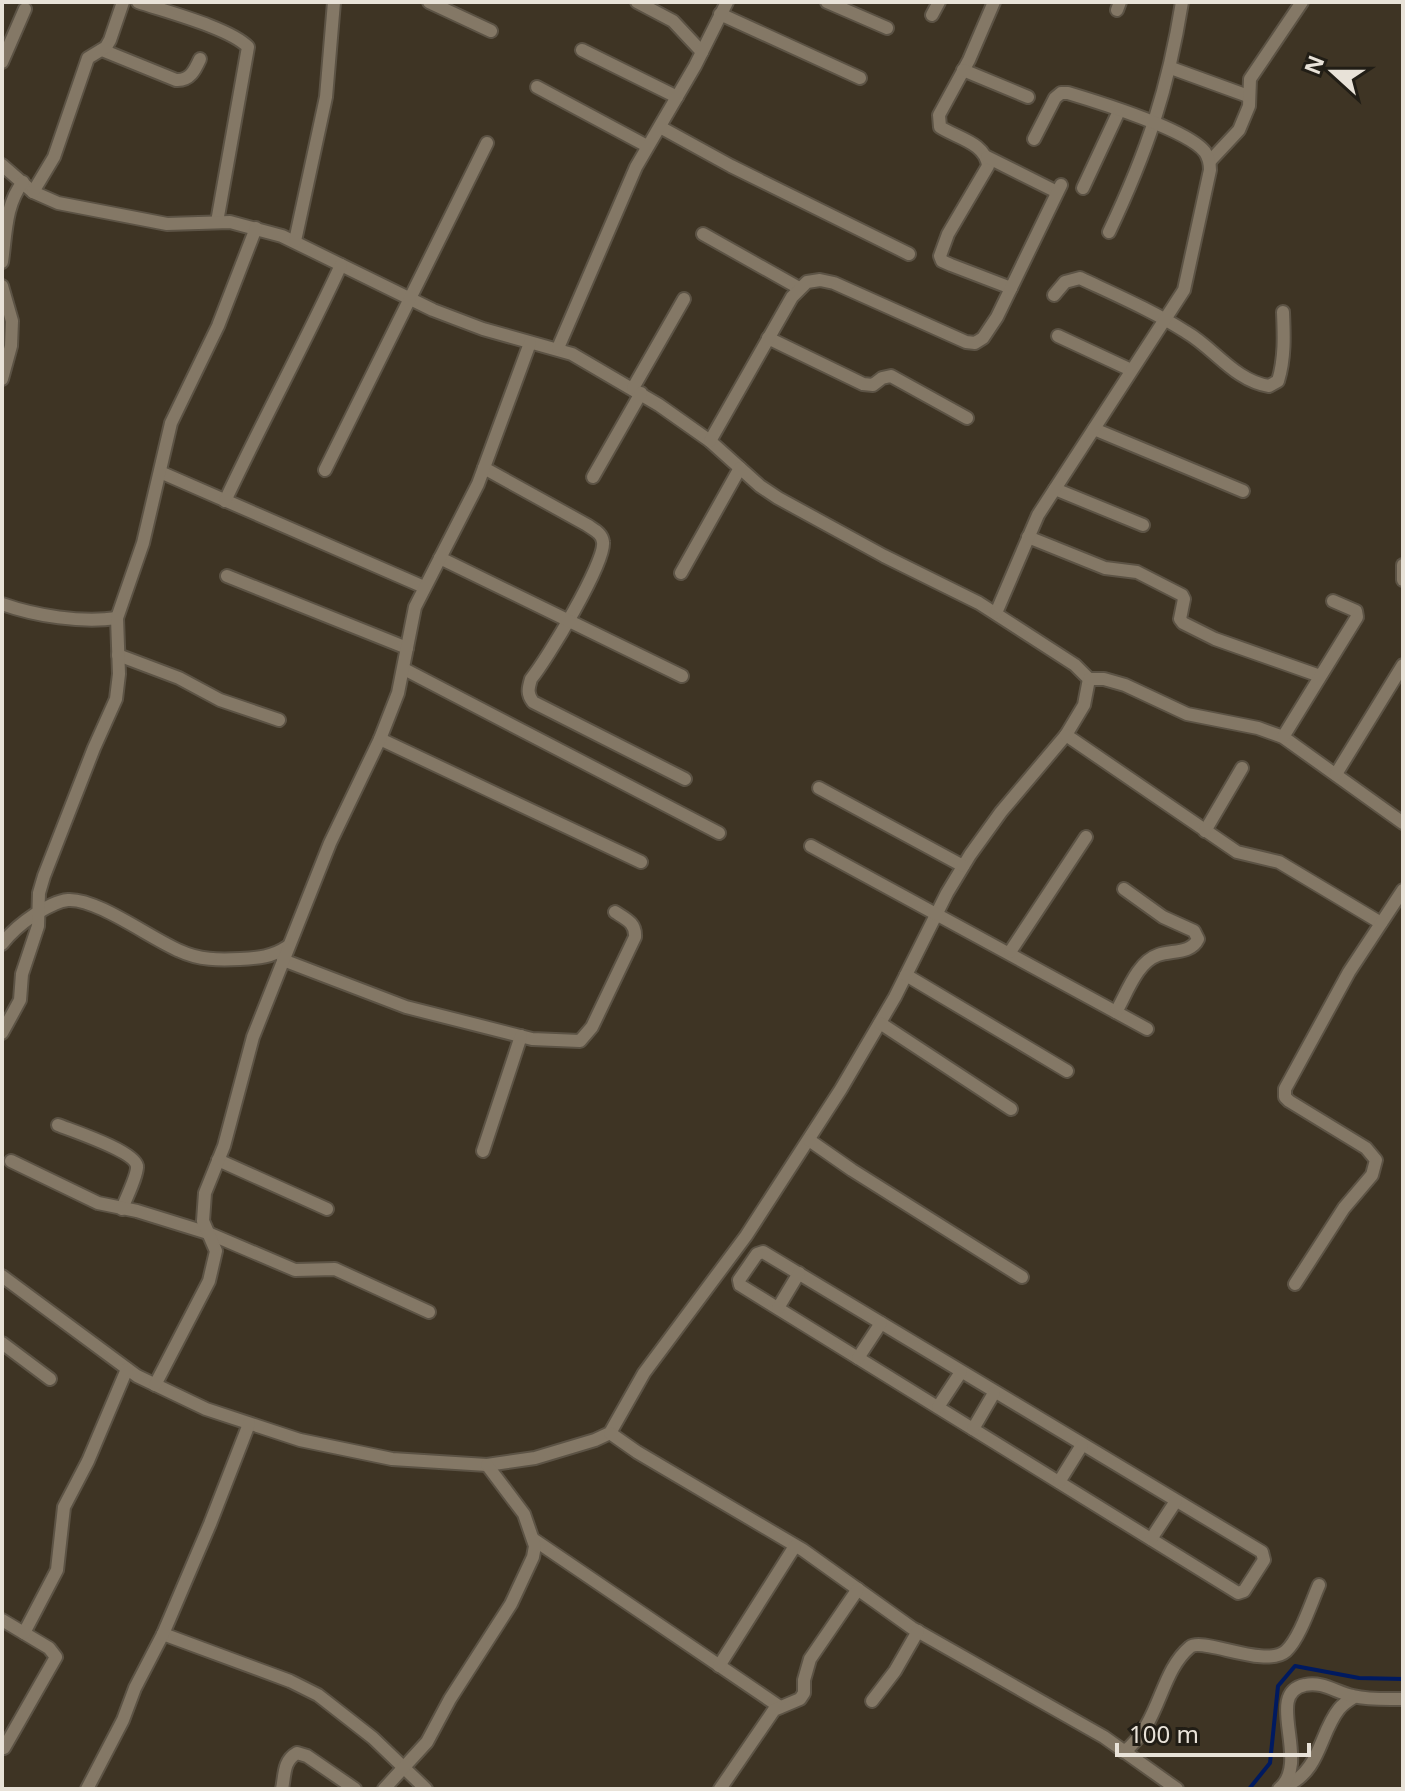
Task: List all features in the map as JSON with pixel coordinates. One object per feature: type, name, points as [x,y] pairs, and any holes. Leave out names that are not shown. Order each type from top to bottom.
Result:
[{"type":"street","points":[[33,192],[54,157],[88,58],[102,50],[110,40],[123,2]]},
{"type":"street","points":[[138,2],[219,31],[248,47],[217,222]]},
{"type":"street","points":[[295,241],[326,97],[334,2]]},
{"type":"street","points":[[429,2],[491,31]]},
{"type":"street","points":[[637,2],[673,21],[702,52]]},
{"type":"street","points":[[827,2],[887,28]]},
{"type":"street","points":[[932,15],[939,2]]},
{"type":"street","points":[[710,441],[768,338],[799,288],[807,282],[820,280],[834,283],[966,342],[975,343],[990,328],[1059,189],[987,157],[981,150],[940,127],[938,122],[994,2]]},
{"type":"street","points":[[1109,232],[1155,124],[1171,68],[1182,2]]},
{"type":"street","points":[[1210,161],[1239,130],[1249,106],[1250,79],[1302,2]]},
{"type":"street","points":[[558,348],[608,228],[647,146],[724,8],[860,78]]},
{"type":"street","points":[[2,62],[25,9]]},
{"type":"street","points":[[102,50],[183,81],[190,76],[200,59]]},
{"type":"street","points":[[582,50],[677,97]]},
{"type":"street","points":[[1171,68],[1248,96]]},
{"type":"street","points":[[963,70],[1028,97]]},
{"type":"street","points":[[537,87],[647,146]]},
{"type":"street","points":[[996,613],[1028,537],[1055,489],[1178,302],[1189,277],[1210,170],[1206,153],[1190,140],[1068,93],[1061,93],[1055,98],[1034,139]]},
{"type":"street","points":[[1083,188],[1119,111]]},
{"type":"street","points":[[660,127],[731,166],[909,254]]},
{"type":"street","points":[[325,470],[487,143]]},
{"type":"street","points":[[987,157],[988,166],[983,179],[948,234],[940,256],[942,261],[1011,288]]},
{"type":"street","points":[[2,165],[33,192],[58,203],[149,221],[183,224],[217,222],[256,228],[295,241],[408,299],[457,320],[530,343],[558,348],[637,391],[710,441],[760,486],[996,613],[1075,665],[1089,679],[1104,679],[1125,685],[1187,714],[1258,728],[1283,737],[1403,823]]},
{"type":"street","points":[[2,262],[10,204],[23,182]]},
{"type":"street","points":[[2,1033],[20,1000],[22,974],[32,947],[39,912],[39,893],[48,863],[116,699],[119,683],[117,618],[143,543],[175,414],[218,326],[256,228]]},
{"type":"street","points":[[703,234],[799,288]]},
{"type":"street","points":[[225,501],[268,412],[300,355],[341,265]]},
{"type":"street","points":[[1054,295],[1065,282],[1080,278],[1164,320],[1201,342],[1240,374],[1269,386],[1278,381],[1280,374],[1283,312]]},
{"type":"street","points":[[2,286],[12,329],[2,379]]},
{"type":"street","points":[[593,477],[684,299]]},
{"type":"street","points":[[1058,336],[1131,370]]},
{"type":"street","points":[[768,338],[863,384],[873,385],[891,376],[967,418]]},
{"type":"street","points":[[155,1385],[209,1281],[216,1251],[203,1221],[202,1208],[234,1111],[246,1058],[335,832],[380,739],[404,669],[415,607],[484,468],[530,343]]},
{"type":"street","points":[[1094,429],[1243,491]]},
{"type":"street","points":[[484,468],[587,525],[600,533],[603,539],[601,557],[568,621],[531,679],[529,697],[533,702],[685,779]]},
{"type":"street","points":[[681,573],[740,468]]},
{"type":"street","points":[[160,472],[424,587]]},
{"type":"street","points":[[1055,489],[1143,525]]},
{"type":"street","points":[[1028,537],[1105,568],[1137,572],[1182,595],[1180,619],[1183,623],[1215,639],[1320,676]]},
{"type":"street","points":[[440,558],[682,676]]},
{"type":"street","points":[[1403,565],[1403,580]]},
{"type":"street","points":[[227,576],[407,648]]},
{"type":"street","points":[[1283,737],[1357,614],[1333,601]]},
{"type":"street","points":[[2,604],[92,620],[117,618]]},
{"type":"street","points":[[118,655],[179,678],[220,700],[279,720]]},
{"type":"street","points":[[1336,774],[1403,666]]},
{"type":"street","points":[[404,669],[719,833]]},
{"type":"street","points":[[2,1276],[127,1369],[155,1385],[206,1409],[300,1440],[392,1459],[487,1465],[535,1458],[610,1433],[644,1373],[733,1255],[809,1140],[880,1023],[963,866],[1001,812],[1066,735],[1084,705],[1089,679]]},
{"type":"street","points":[[1066,735],[1241,855],[1279,862],[1381,923]]},
{"type":"street","points":[[380,739],[641,862]]},
{"type":"street","points":[[1205,831],[1242,768]]},
{"type":"street","points":[[819,788],[963,866]]},
{"type":"street","points":[[1010,952],[1086,837]]},
{"type":"street","points":[[811,846],[1147,1029]]},
{"type":"street","points":[[1116,1012],[1148,960],[1193,947],[1198,939],[1194,931],[1168,920],[1124,889]]},
{"type":"street","points":[[1295,1284],[1344,1208],[1369,1181],[1376,1163],[1366,1148],[1289,1101],[1285,1097],[1285,1089],[1349,972],[1403,890]]},
{"type":"street","points":[[2,944],[13,931],[60,901],[82,902],[178,951],[212,960],[270,957],[288,946]]},
{"type":"street","points":[[283,960],[406,1007],[521,1036],[580,1041],[587,1035],[635,937],[636,929],[631,922],[615,912]]},
{"type":"street","points":[[906,975],[1067,1071]]},
{"type":"street","points":[[880,1023],[1011,1109]]},
{"type":"street","points":[[483,1151],[521,1036]]},
{"type":"street","points":[[58,1125],[133,1159],[137,1171],[122,1209]]},
{"type":"street","points":[[809,1140],[1022,1277]]},
{"type":"street","points":[[218,1160],[327,1209]]},
{"type":"street","points":[[11,1161],[84,1198],[208,1233],[295,1270],[326,1268],[347,1273],[429,1312]]},
{"type":"street","points":[[763,1252],[1262,1552],[1264,1560],[1244,1591],[1238,1593],[740,1285],[739,1280],[749,1265],[757,1254],[763,1252]]},
{"type":"street","points":[[733,1255],[749,1265]]},
{"type":"street","points":[[778,1308],[799,1273]]},
{"type":"street","points":[[858,1358],[881,1323]]},
{"type":"street","points":[[2,1343],[50,1379]]},
{"type":"street","points":[[24,1633],[57,1570],[64,1507],[88,1461],[127,1369]]},
{"type":"street","points":[[938,1407],[961,1372]]},
{"type":"street","points":[[973,1429],[994,1393]]},
{"type":"street","points":[[87,1789],[163,1634],[249,1424]]},
{"type":"street","points":[[610,1433],[795,1546],[918,1631],[1104,1737],[1177,1789]]},
{"type":"street","points":[[1059,1482],[1082,1445]]},
{"type":"street","points":[[384,1789],[427,1742],[450,1699],[511,1604],[533,1557],[535,1546],[524,1514],[487,1465]]},
{"type":"street","points":[[1151,1539],[1176,1501]]},
{"type":"street","points":[[533,1539],[780,1707]]},
{"type":"street","points":[[719,1666],[795,1546]]},
{"type":"street","points":[[1124,1752],[1146,1730],[1177,1665],[1191,1646],[1200,1643],[1215,1649],[1260,1656],[1282,1655],[1296,1636],[1319,1585]]},
{"type":"street","points":[[720,1789],[774,1710],[800,1699],[804,1693],[806,1669],[815,1651],[858,1589]]},
{"type":"street","points":[[2,1620],[49,1648],[56,1657],[4,1748]]},
{"type":"street","points":[[872,1701],[895,1671],[918,1631]]},
{"type":"street","points":[[163,1634],[290,1681],[318,1695],[373,1738],[426,1789]]},
{"type":"street","points":[[1279,1789],[1286,1783],[1293,1766],[1286,1716],[1294,1690],[1314,1684],[1354,1697],[1403,1699]]},
{"type":"street","points":[[1279,1789],[1301,1776],[1315,1758],[1337,1711],[1354,1697]]},
{"type":"street","points":[[282,1789],[283,1772],[292,1755],[297,1753],[307,1756],[355,1789]]},
{"type":"waterway","points":[[1249,1789],[1270,1763],[1278,1686],[1295,1666],[1359,1678],[1403,1679]]}]
